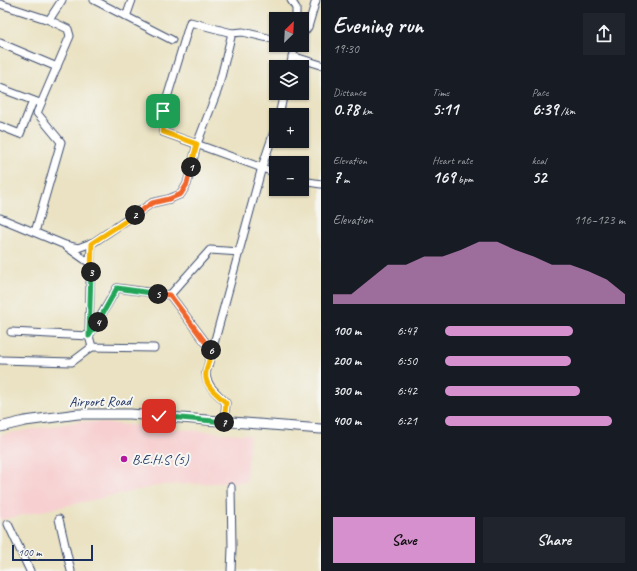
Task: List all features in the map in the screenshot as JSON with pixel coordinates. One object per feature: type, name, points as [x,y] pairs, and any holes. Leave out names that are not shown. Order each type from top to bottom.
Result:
[{"type":"main road","name":"Airport Road","points":[[0,427],[25,421],[78,414],[159,416],[321,429]]},
{"type":"lane","points":[[49,20],[62,0]]},
{"type":"lane","points":[[94,0],[172,40]]},
{"type":"lane","points":[[126,17],[132,0]]},
{"type":"lane","points":[[291,0],[296,8],[296,12]]},
{"type":"lane","points":[[309,24],[316,0]]},
{"type":"lane","points":[[0,4],[49,20],[68,29],[70,36],[56,67],[20,134],[0,126]]},
{"type":"lane","points":[[269,38],[243,32],[232,33],[190,22],[163,111],[163,132],[269,170]]},
{"type":"lane","points":[[65,246],[78,248],[92,243],[152,203],[169,199],[181,194],[187,184],[197,144],[218,89],[232,33]]},
{"type":"lane","points":[[0,43],[56,67]]},
{"type":"lane","points":[[291,60],[293,52]]},
{"type":"lane","points":[[292,56],[321,65]]},
{"type":"lane","points":[[0,88],[37,103]]},
{"type":"lane","points":[[35,232],[61,142],[37,113],[37,103]]},
{"type":"lane","points":[[224,422],[226,403],[208,385],[206,373],[262,167],[269,146]]},
{"type":"lane","points":[[309,182],[321,184]]},
{"type":"lane","points":[[0,218],[65,246],[91,264]]},
{"type":"lane","points":[[92,243],[89,336],[92,346]]},
{"type":"lane","points":[[170,295],[210,250],[240,252]]},
{"type":"lane","points":[[89,336],[117,288],[170,295],[212,351]]},
{"type":"lane","points":[[11,332],[89,336]]},
{"type":"lane","points":[[0,360],[72,362],[92,346],[154,348]]},
{"type":"lane","points":[[231,487],[231,571]]},
{"type":"lane","points":[[59,518],[72,571]]},
{"type":"lane","points":[[8,524],[30,571]]},
{"type":"shaded area","name":"B.E.H.S (5)","points":[[81,421],[250,435],[246,482],[162,485],[0,520],[0,435]]},
{"type":"place","name":"B.E.H.S (5)","points":[[124,459]]},
{"type":"route","points":[[159,416],[224,422],[226,403],[208,385],[206,380],[206,373],[212,351],[170,295],[117,288],[89,336],[92,243],[152,203],[169,199],[181,194],[187,184],[197,144],[163,132],[163,111]]}]
